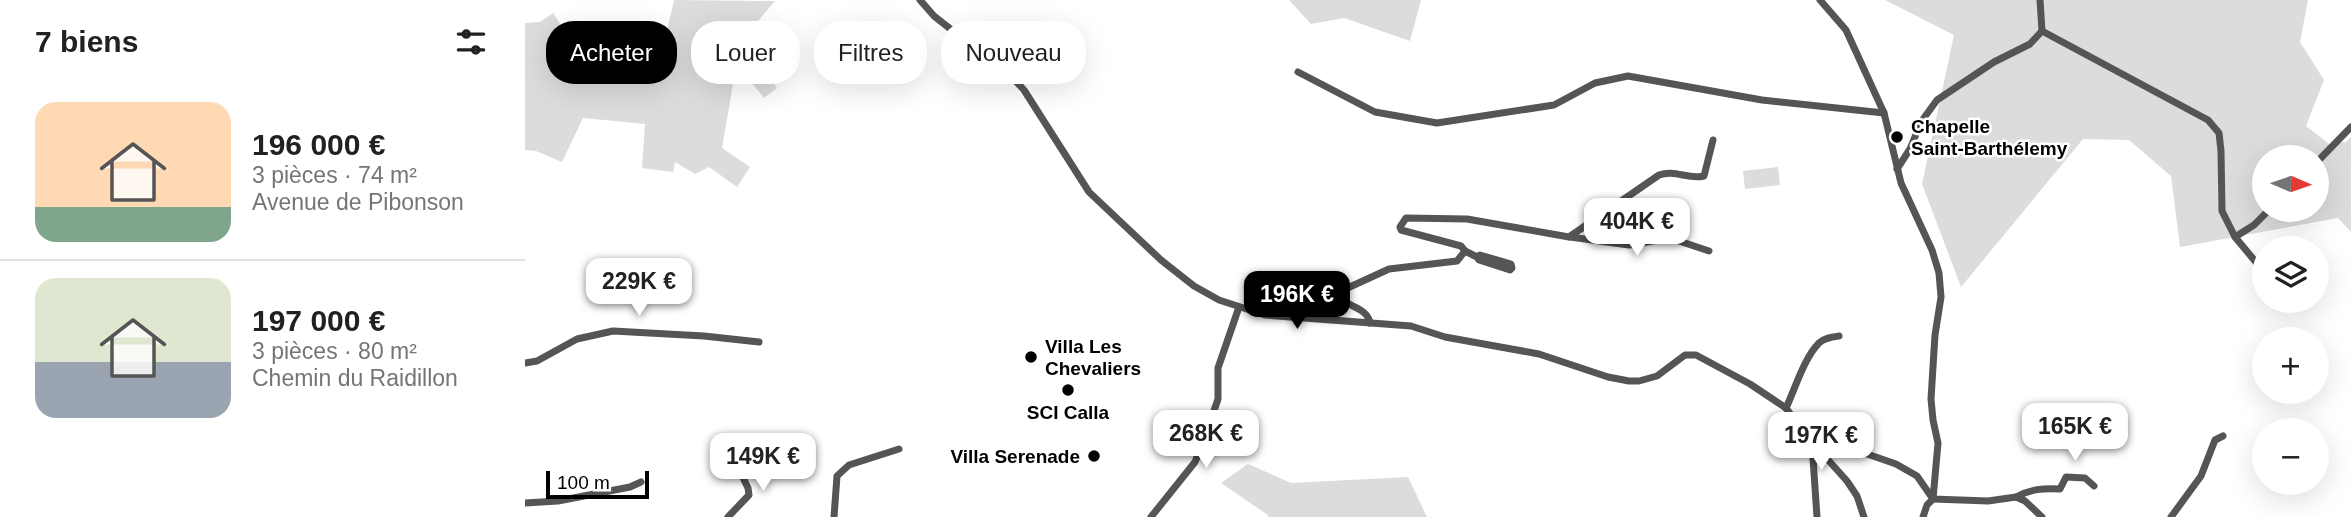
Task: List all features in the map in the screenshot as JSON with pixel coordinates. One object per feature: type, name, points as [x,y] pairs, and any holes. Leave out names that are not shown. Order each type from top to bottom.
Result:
[{"type":"street","points":[[921,0],[934,16],[953,31],[990,53],[1024,90],[1089,192],[1167,265],[1219,300],[1265,315],[1411,326],[1445,337],[1539,354],[1608,377],[1629,381],[1657,376],[1685,355],[1696,355],[1750,384],[1786,408],[1847,481],[1857,496],[1864,517]]},
{"type":"street","points":[[1820,0],[1846,30],[1884,113],[1901,183],[1932,250],[1938,273],[1941,298],[1935,335],[1931,399],[1938,443],[1933,499],[1927,505],[1923,517]]},
{"type":"street","points":[[1897,169],[1910,149],[1921,122],[1937,100],[1994,62],[2030,44],[2042,31],[2040,0]]},
{"type":"street","points":[[2042,31],[2208,120],[2219,133],[2222,211],[2235,237],[2252,257]]},
{"type":"street","points":[[1298,72],[1375,112],[1437,123],[1554,105],[1595,83],[1628,76],[1762,100],[1884,113]]},
{"type":"street","points":[[2329,150],[2351,127]]},
{"type":"street","points":[[1569,237],[1659,175],[1675,172],[1699,178],[1704,176],[1713,140]]},
{"type":"street","points":[[1477,257],[1461,246],[1408,234],[1400,227],[1406,218],[1467,219],[1629,245],[1670,238],[1709,251]]},
{"type":"street","points":[[2235,237],[2257,222]]},
{"type":"street","points":[[1370,323],[1365,312],[1342,301],[1339,296],[1341,291],[1389,269],[1457,261],[1465,251]]},
{"type":"street","points":[[1151,517],[1195,461],[1218,399],[1218,368],[1239,307]]},
{"type":"street","points":[[525,363],[537,361],[577,339],[613,331],[759,342]]},
{"type":"street","points":[[1786,408],[1819,342],[1839,336]]},
{"type":"street","points":[[1796,420],[1802,421],[1812,433],[1825,440],[1896,464],[1917,476],[1933,499]]},
{"type":"street","points":[[2171,517],[2201,476],[2215,440],[2223,436]]},
{"type":"street","points":[[834,517],[837,476],[849,465],[899,449]]},
{"type":"street","points":[[1817,517],[1813,458],[1818,449]]},
{"type":"street","points":[[728,517],[749,495],[734,459]]},
{"type":"street","points":[[1933,499],[1988,501],[2016,497],[2027,491],[2043,488],[2060,489],[2066,477],[2085,478],[2094,486]]},
{"type":"street","points":[[525,503],[558,501],[630,487],[641,482]]},
{"type":"street","points":[[2016,497],[2025,501],[2042,517]]},
{"type":"shaded area","points":[[674,0],[775,1],[758,21],[691,21],[691,84],[733,84],[722,148],[750,167],[737,187],[709,167],[695,174],[675,162],[673,172],[642,168],[645,124],[583,118],[562,162],[536,151],[525,150],[525,23],[540,22],[553,13],[558,21],[546,21],[546,84],[677,84],[677,21],[669,21]]},
{"type":"shaded area","points":[[1289,0],[1421,0],[1410,41],[1344,18],[1311,24]]},
{"type":"shaded area","points":[[1885,0],[2308,0],[2300,42],[2324,80],[2306,126],[2329,144],[2346,142],[2351,137],[2351,232],[2338,218],[2329,220],[2329,145],[2252,145],[2252,222],[2316,222],[2180,247],[2171,176],[2129,140],[2083,139],[1961,287],[1922,184],[1954,35]]},
{"type":"shaded area","points":[[753,84],[774,84],[777,88],[764,98]]},
{"type":"shaded area","points":[[1778,167],[1780,185],[1745,189],[1743,171]]},
{"type":"shaded area","points":[[1248,464],[1291,483],[1408,477],[1427,517],[1268,517],[1221,483]]},
{"type":"place","name":"Chapelle Saint-Barthélemy","points":[[1897,137]]},
{"type":"place","name":"Villa Les Chevaliers","points":[[1031,357]]},
{"type":"place","name":"SCI Calla","points":[[1068,390]]},
{"type":"place","name":"Villa Serenade","points":[[1094,456]]}]
